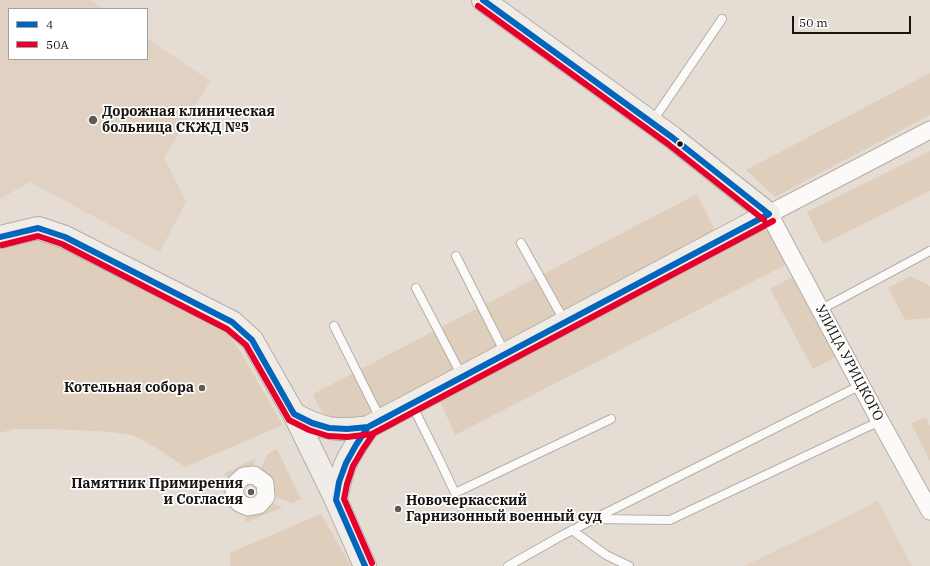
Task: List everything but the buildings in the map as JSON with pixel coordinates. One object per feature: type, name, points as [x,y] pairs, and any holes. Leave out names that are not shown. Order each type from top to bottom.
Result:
[{"type":"street","points":[[484,0],[652,122],[769,214]]},
{"type":"street","points":[[294,414],[312,423],[329,428],[347,429],[374,424],[930,130]]},
{"type":"street","name":"УЛИЦА УРИЦКОГО","points":[[769,214],[880,421],[930,510]]},
{"type":"street","points":[[0,237],[38,228],[66,237],[232,322],[252,340],[294,414],[336,500],[365,566]]},
{"type":"street","points":[[336,500],[339,482],[346,463],[356,445],[374,424]]},
{"type":"lane","points":[[652,122],[722,19]]},
{"type":"lane","points":[[520,243],[565,322]]},
{"type":"lane","points":[[820,310],[930,251]]},
{"type":"lane","points":[[456,256],[506,354]]},
{"type":"lane","points":[[416,288],[463,377]]},
{"type":"lane","points":[[334,326],[374,424]]},
{"type":"lane","points":[[508,566],[572,530],[861,385]]},
{"type":"lane","points":[[411,404],[440,461],[454,493],[611,419]]},
{"type":"lane","points":[[594,519],[670,520],[880,421]]},
{"type":"lane","points":[[572,530],[606,555],[629,566]]},
{"type":"shaded area","name":"Дорожная клиническая больница СКЖД №5","points":[[0,0],[90,0],[102,8],[8,8],[8,60],[148,60],[148,39],[210,81],[164,158],[186,202],[160,252],[30,182],[0,199]]},
{"type":"shaded area","points":[[930,73],[930,115],[775,197],[746,170]]},
{"type":"shaded area","points":[[930,151],[930,191],[823,244],[807,212]]},
{"type":"shaded area","points":[[697,194],[716,232],[361,417],[343,420],[327,416],[319,407],[313,394]]},
{"type":"shaded area","points":[[767,223],[789,263],[455,435],[439,399]]},
{"type":"shaded area","points":[[27,237],[42,239],[71,247],[228,334],[236,344],[283,425],[185,467],[135,436],[111,432],[51,429],[14,429],[0,433],[0,246]]},
{"type":"shaded area","points":[[797,274],[840,355],[813,369],[770,289]]},
{"type":"shaded area","points":[[910,276],[930,286],[930,318],[905,320],[888,288]]},
{"type":"shaded area","points":[[926,417],[930,426],[930,461],[911,423]]},
{"type":"shaded area","points":[[277,449],[301,499],[292,503],[269,495],[259,473],[267,454]]},
{"type":"shaded area","points":[[256,458],[252,471],[232,481],[223,474]]},
{"type":"shaded area","points":[[878,501],[912,566],[744,566],[817,531]]},
{"type":"shaded area","points":[[267,502],[283,507],[245,523],[247,511]]},
{"type":"shaded area","points":[[321,514],[351,566],[230,566],[230,553]]},
{"type":"transit line","name":"4","points":[[483,0],[673,138],[769,214]]},
{"type":"transit line","name":"50А","points":[[478,6],[668,144],[764,220]]},
{"type":"transit line","name":"4","points":[[0,237],[38,228],[65,237],[232,322],[252,340],[294,414],[312,423],[329,428],[347,429],[368,427],[769,214]]},
{"type":"transit line","name":"50А","points":[[2,245],[38,236],[62,244],[227,329],[246,345],[289,420],[309,430],[328,436],[347,437],[372,434],[773,221]]},
{"type":"transit line","name":"4","points":[[365,566],[336,500],[339,482],[346,463],[368,427],[391,415]]},
{"type":"transit line","name":"50А","points":[[372,563],[344,499],[353,466],[363,449],[374,433],[395,422]]},
{"type":"place","name":"Дорожная клиническая больница СКЖД №5","points":[[93,120]]},
{"type":"place","name":"Котельная собора","points":[[202,388]]},
{"type":"place","name":"Памятник Примирения и Cогласия","points":[[251,492]]},
{"type":"place","name":"Новочеркасский Гарнизонный военный суд","points":[[398,509]]}]
